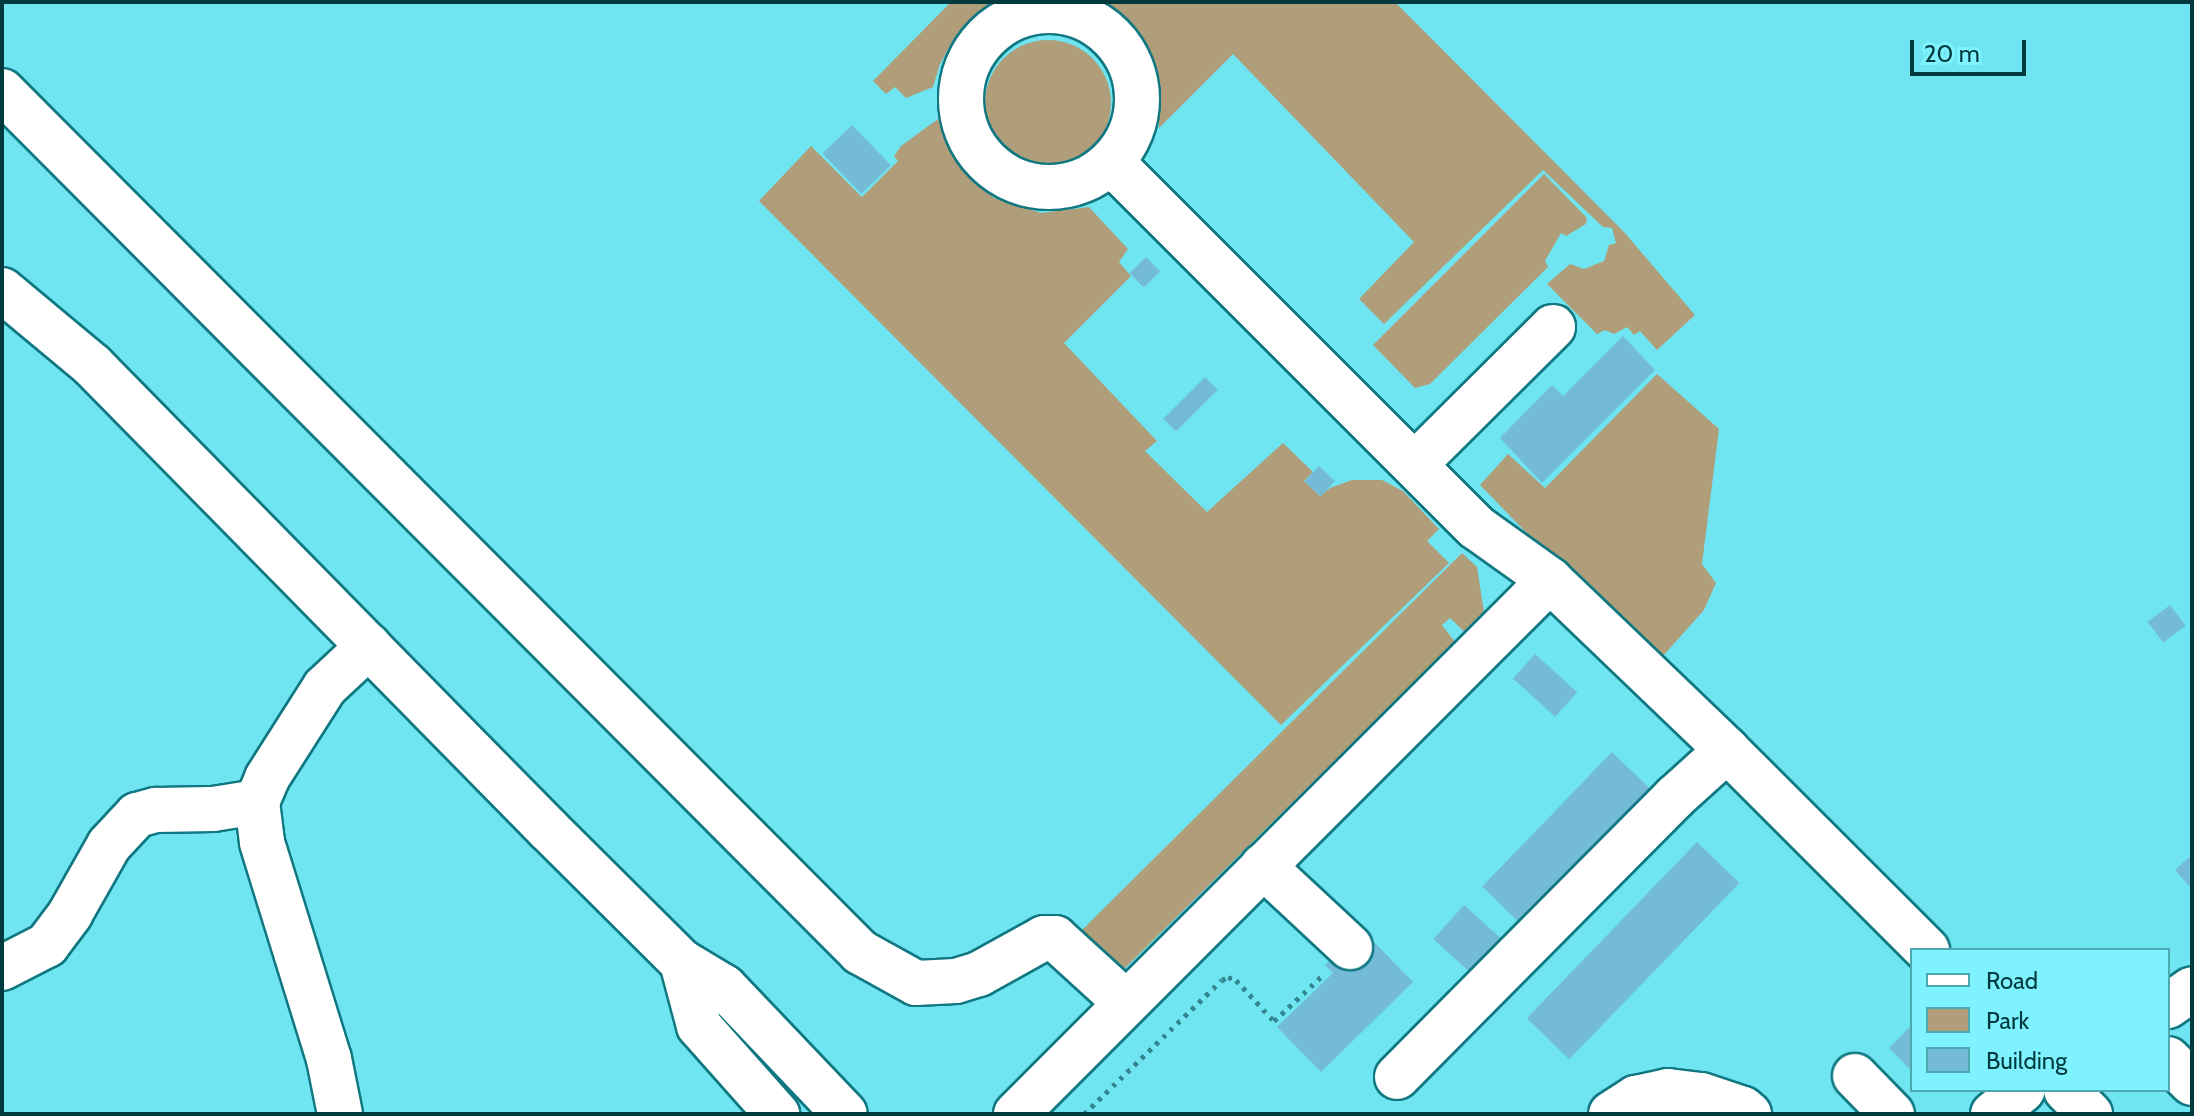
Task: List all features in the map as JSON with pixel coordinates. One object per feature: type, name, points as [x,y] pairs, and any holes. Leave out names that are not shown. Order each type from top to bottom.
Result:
[{"type":"lane","points":[[1054,11],[1082,17],[1106,32],[1125,53],[1135,79],[1138,107],[1131,134],[1111,162],[1094,176],[1067,185],[1039,187],[1012,179],[987,162],[969,136],[961,107],[963,77],[976,49],[997,27],[1025,14],[1054,11]]},
{"type":"lane","points":[[2,91],[860,952],[916,983],[956,981],[979,974],[1044,938],[1055,938],[1125,1002]]},
{"type":"lane","points":[[1111,162],[1476,527],[1550,580],[1727,750],[1925,948]]},
{"type":"lane","points":[[2,290],[92,365],[682,962],[724,987],[845,1114]]},
{"type":"lane","points":[[1414,465],[1553,327]]},
{"type":"lane","points":[[1016,1114],[1550,580]]},
{"type":"lane","points":[[340,1114],[329,1059],[262,842],[257,802],[267,778],[325,687],[369,646]]},
{"type":"lane","points":[[1397,1077],[1675,797],[1727,750]]},
{"type":"lane","points":[[2,968],[47,945],[70,914],[109,845],[137,815],[156,810],[213,809],[257,802]]},
{"type":"lane","points":[[1263,866],[1340,958]]},
{"type":"lane","points":[[682,962],[699,1026],[777,1114]]},
{"type":"lane","points":[[2170,1005],[2192,989]]},
{"type":"lane","points":[[2170,1061],[2192,1083]]},
{"type":"lane","points":[[1855,1076],[1892,1114]]},
{"type":"lane","points":[[1611,1114],[1636,1098],[1668,1091],[1701,1095],[1743,1109],[1749,1114]]},
{"type":"lane","points":[[1993,1114],[2020,1092]]},
{"type":"lane","points":[[2068,1092],[2090,1114]]},
{"type":"path","points":[[1084,1114],[1222,980],[1228,977],[1236,980],[1274,1021],[1340,958]]},
{"type":"green space","points":[[951,2],[1000,2],[980,13],[956,35],[940,64],[933,87],[906,98],[895,87],[886,94],[873,81]]},
{"type":"green space","points":[[1092,2],[1395,2],[1624,232],[1695,315],[1657,350],[1640,331],[1634,335],[1627,327],[1614,334],[1605,330],[1597,334],[1547,284],[1570,264],[1584,269],[1604,261],[1609,245],[1616,243],[1612,228],[1603,227],[1543,170],[1384,324],[1359,299],[1414,242],[1233,54],[1159,128],[1159,86],[1149,55],[1130,28]]},
{"type":"green space","points":[[1048,40],[1072,45],[1093,58],[1106,79],[1111,103],[1106,127],[1093,148],[1072,161],[1048,166],[1024,161],[1003,148],[990,127],[985,103],[990,79],[1003,58],[1024,45]]},
{"type":"green space","points":[[938,119],[958,164],[994,198],[1041,213],[1089,207],[1128,249],[1119,262],[1131,276],[1064,343],[1157,441],[1145,451],[1207,512],[1283,443],[1313,472],[1304,481],[1320,496],[1330,488],[1352,480],[1382,480],[1403,491],[1439,529],[1427,541],[1449,563],[1281,725],[759,201],[811,146],[862,197],[898,161],[894,156],[901,146]]},
{"type":"green space","points":[[1544,174],[1587,218],[1586,224],[1566,236],[1561,233],[1545,261],[1548,267],[1430,384],[1415,388],[1373,345]]},
{"type":"green space","points":[[1657,374],[1719,429],[1702,564],[1716,583],[1704,610],[1655,665],[1480,485],[1508,454],[1545,488]]},
{"type":"green space","points":[[1462,553],[1477,567],[1486,625],[1476,643],[1450,618],[1442,625],[1455,642],[1120,973],[1080,932]]},
{"type":"building","points":[[852,125],[891,165],[861,194],[823,153]]},
{"type":"building","points":[[1146,257],[1160,271],[1144,287],[1130,273]]},
{"type":"building","points":[[1623,336],[1655,370],[1542,483],[1500,438],[1552,385],[1563,396]]},
{"type":"building","points":[[1205,377],[1218,390],[1176,431],[1163,419]]},
{"type":"building","points":[[1319,466],[1335,481],[1321,496],[1305,481]]},
{"type":"building","points":[[2170,605],[2186,626],[2163,643],[2148,622]]},
{"type":"building","points":[[1535,654],[1577,692],[1555,717],[1513,679]]},
{"type":"building","points":[[1612,752],[1656,794],[1526,929],[1482,887]]},
{"type":"building","points":[[1697,842],[1739,883],[1569,1059],[1527,1018]]},
{"type":"building","points":[[2189,857],[2192,860],[2192,889],[2175,870]]},
{"type":"building","points":[[1464,905],[1513,949],[1482,983],[1433,939]]},
{"type":"building","points":[[1369,937],[1413,982],[1321,1072],[1277,1027],[1333,973],[1325,965],[1338,952],[1345,960]]},
{"type":"building","points":[[1910,1027],[1910,1069],[1889,1048]]}]
